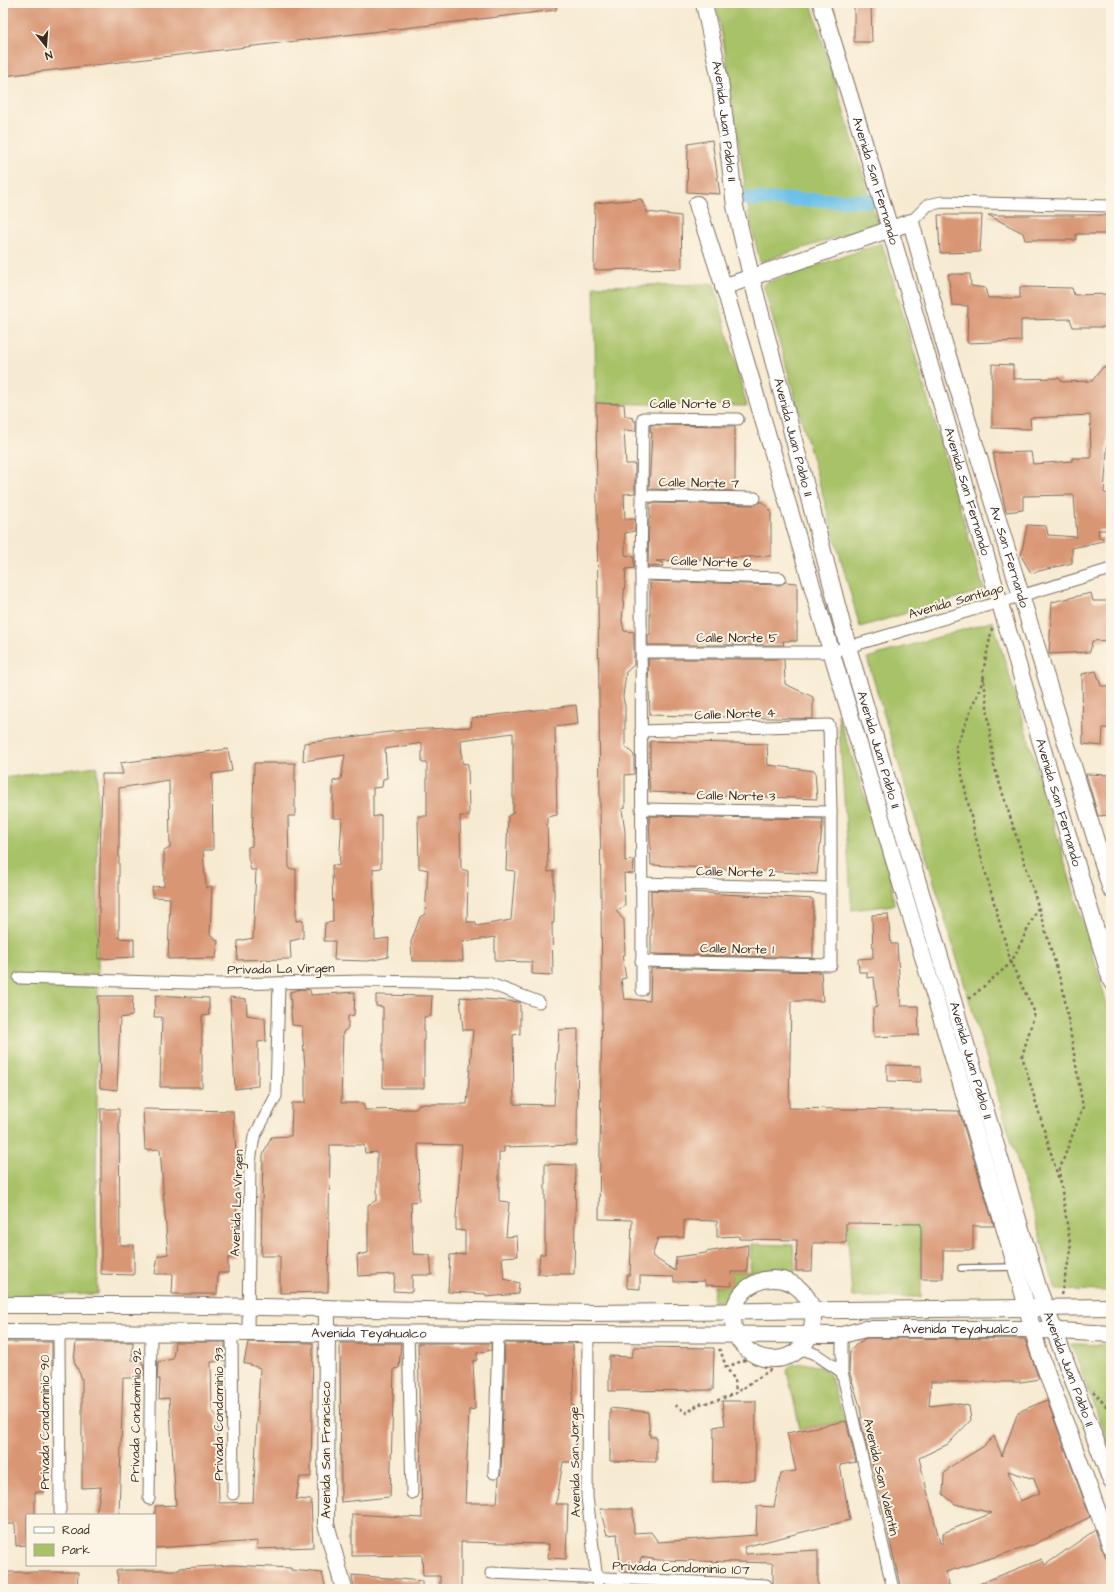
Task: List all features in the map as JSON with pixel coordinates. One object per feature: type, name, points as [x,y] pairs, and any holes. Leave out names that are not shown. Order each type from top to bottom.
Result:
[{"type":"street","name":"Avenida Juan Pablo II","points":[[704,3],[720,80],[735,206],[751,276],[848,647],[1046,1307],[1111,1481]]},
{"type":"street","name":"Avenida San Fernando","points":[[821,3],[890,229],[1111,981]]},
{"type":"street","points":[[724,287],[751,276],[910,222],[928,205],[942,202],[1111,206]]},
{"type":"street","points":[[697,204],[724,287],[831,652],[1016,1267],[1038,1349],[1111,1547]]},
{"type":"street","name":"Av. San Fernando","points":[[910,222],[944,343],[1111,890]]},
{"type":"street","name":"Calle Norte 8","points":[[642,496],[643,418],[738,418]]},
{"type":"street","points":[[642,496],[642,990]]},
{"type":"street","name":"Calle Norte 7","points":[[642,496],[755,498]]},
{"type":"street","name":"Avenida Santiago","points":[[831,652],[1111,569]]},
{"type":"street","name":"Calle Norte 6","points":[[641,574],[780,578]]},
{"type":"street","name":"Calle Norte 5","points":[[642,652],[831,652]]},
{"type":"street","name":"Calle Norte 4","points":[[641,731],[829,725],[831,812]]},
{"type":"street","name":"Calle Norte 3","points":[[641,809],[831,812]]},
{"type":"street","points":[[830,888],[831,812]]},
{"type":"street","name":"Calle Norte 2","points":[[641,883],[830,888]]},
{"type":"street","name":"Calle Norte 1","points":[[641,961],[831,965],[830,888]]},
{"type":"street","name":"Privada La Virgen","points":[[19,978],[220,984],[365,981],[488,983],[539,1002]]},
{"type":"street","name":"Avenida La Virgen","points":[[240,1333],[248,1306],[250,1161],[254,1137],[276,1096],[279,983]]},
{"type":"street","points":[[735,1335],[733,1311],[739,1296],[750,1285],[765,1279],[781,1279],[795,1284],[809,1298],[813,1310],[813,1327],[806,1341],[817,1355],[842,1372]]},
{"type":"street","name":"Avenida Teyahualco","points":[[3,1304],[248,1306],[590,1314],[1111,1307]]},
{"type":"street","name":"Avenida San Francisco","points":[[326,1308],[326,1524],[344,1589]]},
{"type":"street","name":"Avenida Teyahualco","points":[[3,1332],[326,1332],[408,1334],[588,1333],[735,1335],[806,1341],[842,1335],[865,1329],[1055,1330],[1111,1334]]},
{"type":"street","name":"Privada Condominio 90","points":[[59,1332],[60,1512]]},
{"type":"street","name":"Privada Condominio 92","points":[[149,1499],[151,1332]]},
{"type":"street","name":"Privada Condominio 93","points":[[232,1494],[240,1333]]},
{"type":"street","name":"Avenida San Jorge","points":[[588,1333],[586,1496],[597,1584]]},
{"type":"street","points":[[408,1334],[412,1493]]},
{"type":"street","points":[[494,1473],[498,1334]]},
{"type":"street","name":"Avenida Teyahualco","points":[[735,1335],[743,1346],[754,1355],[768,1359],[782,1358],[792,1354],[806,1341]]},
{"type":"street","name":"Avenida San Valentín","points":[[842,1335],[842,1372],[893,1589]]},
{"type":"street","name":"Privada Condominio 107","points":[[491,1573],[597,1584],[766,1585]]},
{"type":"lane","points":[[961,1268],[1016,1267]]},
{"type":"path","points":[[993,621],[983,672],[994,766],[1039,907],[1063,990],[1083,1107],[1059,1171],[1071,1250],[1060,1297]]},
{"type":"path","points":[[984,678],[956,747],[975,835],[1011,963],[1035,1013],[1022,1056],[1062,1190]]},
{"type":"path","points":[[969,999],[1011,963],[1039,907]]},
{"type":"path","points":[[721,1352],[726,1367],[735,1380],[736,1392]]},
{"type":"path","points":[[675,1405],[687,1414],[699,1404],[716,1401],[736,1392],[770,1370],[751,1358],[726,1367]]},
{"type":"green space","points":[[716,3],[811,3],[878,224],[760,262],[750,219],[726,58]]},
{"type":"green space","points":[[882,243],[984,590],[860,627],[763,284]]},
{"type":"green space","points":[[714,284],[747,406],[596,403],[594,286]]},
{"type":"green space","points":[[993,621],[1111,1017],[1111,1291],[1056,1290],[867,658]]},
{"type":"green space","points":[[838,714],[891,878],[894,905],[852,910]]},
{"type":"green space","points":[[97,766],[98,988],[96,1201],[98,1294],[3,1296],[3,778]]},
{"type":"green space","points":[[847,1223],[921,1224],[921,1297],[852,1297]]},
{"type":"green space","points":[[751,1244],[793,1245],[795,1272],[784,1268],[772,1268],[758,1272],[746,1280],[741,1286],[735,1299],[713,1302],[714,1286],[732,1286],[731,1272],[750,1272]]},
{"type":"green space","points":[[1071,1344],[1111,1345],[1111,1452]]},
{"type":"green space","points":[[803,1363],[821,1367],[830,1375],[845,1421],[800,1429],[787,1370],[792,1365]]},
{"type":"building","points":[[3,3],[556,3],[556,10],[3,76]]},
{"type":"building","points":[[854,3],[871,3],[872,42],[854,42]]},
{"type":"building","points":[[712,140],[720,194],[687,192],[688,144]]},
{"type":"building","points":[[641,199],[647,212],[681,216],[682,268],[594,270],[595,203]]},
{"type":"building","points":[[938,215],[982,215],[980,252],[940,253]]},
{"type":"building","points":[[988,215],[1111,215],[1111,234],[1076,234],[1076,240],[1025,240],[1023,233]]},
{"type":"building","points":[[948,274],[970,274],[971,286],[985,288],[988,298],[1020,298],[1020,287],[1072,288],[1074,295],[1111,294],[1111,327],[1073,327],[1070,319],[1021,320],[1021,341],[967,343],[968,306],[952,305]]},
{"type":"building","points":[[992,364],[1013,365],[1013,379],[1059,378],[1062,382],[1092,381],[1103,367],[1111,367],[1111,409],[1104,493],[1111,494],[1111,530],[1098,530],[1099,538],[1103,538],[1103,541],[1072,548],[1072,563],[1031,573],[1021,556],[1027,525],[1046,526],[1048,535],[1077,537],[1074,495],[1023,496],[1023,510],[1006,512],[993,453],[1031,452],[1033,464],[1072,461],[1072,458],[1091,458],[1090,415],[1030,418],[1031,429],[992,428]]},
{"type":"building","points":[[596,403],[624,404],[625,416],[633,418],[634,421],[636,421],[636,431],[624,430],[626,464],[635,464],[635,493],[624,494],[625,519],[635,519],[635,531],[625,533],[625,555],[634,557],[634,568],[626,569],[622,621],[624,631],[634,632],[634,665],[626,672],[623,697],[625,706],[625,746],[634,755],[634,774],[625,775],[625,808],[622,809],[625,832],[625,861],[634,860],[633,874],[624,873],[625,906],[616,911],[624,920],[625,955],[622,955],[626,978],[621,979],[624,999],[650,1001],[651,968],[821,972],[823,1001],[791,1001],[789,1108],[959,1111],[994,1226],[973,1226],[973,1250],[943,1250],[943,1279],[921,1279],[921,1224],[846,1223],[846,1243],[813,1243],[812,1271],[796,1271],[797,1240],[739,1239],[739,1236],[717,1237],[717,1221],[684,1220],[684,1237],[658,1238],[652,1256],[675,1271],[676,1257],[748,1245],[747,1272],[731,1272],[732,1286],[705,1285],[705,1281],[674,1282],[674,1277],[640,1276],[640,1289],[627,1288],[627,1275],[630,1275],[632,1220],[599,1219],[602,998]]},
{"type":"building","points":[[650,425],[735,426],[735,491],[649,489],[652,432],[650,431]]},
{"type":"building","points":[[761,501],[771,511],[771,556],[656,561],[663,563],[663,566],[648,567],[650,503],[755,505]]},
{"type":"building","points":[[650,581],[780,585],[785,582],[797,583],[797,641],[783,641],[784,645],[648,645],[648,635],[650,635]]},
{"type":"building","points":[[1091,593],[1093,601],[1111,601],[1111,640],[1092,641],[1090,652],[1049,654],[1052,602]]},
{"type":"building","points":[[648,659],[784,659],[785,684],[813,697],[813,719],[650,715]]},
{"type":"building","points":[[1096,671],[1101,686],[1111,686],[1111,728],[1103,728],[1102,746],[1083,744],[1082,674]]},
{"type":"building","points":[[576,705],[578,724],[555,727],[557,815],[547,817],[548,872],[554,871],[554,923],[552,923],[553,975],[532,974],[532,962],[495,961],[495,937],[462,942],[463,961],[412,961],[411,942],[420,917],[425,914],[428,870],[419,868],[418,816],[427,816],[427,763],[422,763],[422,743],[385,749],[387,778],[383,779],[382,787],[373,788],[373,817],[381,815],[381,868],[373,869],[375,940],[389,938],[388,957],[368,961],[334,960],[335,941],[324,941],[325,923],[333,922],[332,865],[339,866],[342,818],[333,818],[333,781],[341,779],[345,755],[303,761],[304,743],[405,730],[471,727],[472,718]],"holes":[[[513,733],[513,813],[508,816],[506,870],[515,871],[511,920],[476,926],[476,922],[467,922],[468,871],[461,869],[460,816],[469,816],[468,764],[462,763],[461,740]]]},
{"type":"building","points":[[650,741],[767,744],[768,765],[815,771],[817,799],[650,792],[648,768],[650,769]]},
{"type":"building","points":[[228,749],[232,771],[212,774],[213,850],[203,850],[206,888],[212,886],[210,934],[218,941],[216,958],[168,959],[170,898],[153,897],[152,887],[164,886],[164,851],[170,848],[169,780],[119,788],[119,938],[134,939],[134,957],[98,959],[102,774],[123,774],[120,763]]},
{"type":"building","points":[[254,763],[295,763],[295,816],[288,816],[289,869],[296,869],[296,921],[303,920],[303,938],[290,941],[291,959],[237,960],[238,941],[253,938],[256,870],[251,870],[248,857],[248,847],[252,846]]},
{"type":"building","points":[[1086,774],[1111,775],[1111,815],[1098,816]]},
{"type":"building","points":[[649,816],[823,819],[817,874],[651,865]]},
{"type":"building","points":[[651,890],[813,899],[813,958],[651,954]]},
{"type":"building","points":[[888,914],[891,944],[897,944],[901,1006],[918,1006],[919,1035],[874,1037],[873,1008],[877,1007],[874,977],[867,978],[867,972],[859,972],[858,959],[873,958],[872,915]]},
{"type":"building","points":[[301,989],[310,990],[311,995],[355,992],[354,1015],[348,1016],[348,1028],[343,1032],[341,1103],[363,1103],[365,1110],[416,1109],[419,1104],[467,1104],[473,1030],[463,1030],[460,997],[520,1002],[520,1034],[513,1035],[514,1104],[554,1105],[559,1030],[578,1029],[577,1145],[504,1147],[504,1152],[499,1152],[499,1201],[509,1202],[506,1237],[517,1236],[518,1256],[502,1257],[504,1279],[519,1283],[518,1294],[486,1297],[486,1294],[448,1292],[450,1255],[465,1254],[465,1231],[456,1230],[462,1145],[418,1144],[419,1201],[411,1202],[413,1254],[430,1255],[432,1275],[412,1275],[412,1292],[393,1291],[395,1274],[358,1276],[357,1255],[368,1253],[368,1205],[377,1200],[377,1152],[365,1153],[364,1145],[330,1145],[328,1292],[280,1293],[280,1256],[261,1256],[263,1155],[271,1137],[291,1136],[292,1103],[305,1103],[305,1069],[302,1026],[292,1025],[290,992]]},
{"type":"building","points":[[156,995],[209,998],[209,1015],[202,1016],[202,1087],[160,1087],[162,1017],[154,1017]]},
{"type":"building","points":[[376,995],[432,996],[431,1016],[424,1017],[424,1088],[383,1088],[383,1007],[376,1006]]},
{"type":"building","points":[[98,996],[133,996],[132,1016],[120,1018],[117,1090],[100,1088]]},
{"type":"building","points":[[230,997],[246,999],[247,1015],[265,1018],[266,1041],[258,1042],[258,1086],[235,1089]]},
{"type":"building","points":[[887,1065],[921,1066],[921,1082],[887,1081]]},
{"type":"building","points":[[101,1109],[119,1109],[120,1245],[134,1245],[134,1275],[101,1274]]},
{"type":"building","points":[[143,1109],[233,1111],[236,1153],[239,1153],[236,1222],[239,1257],[228,1258],[228,1273],[218,1273],[217,1294],[172,1294],[173,1274],[155,1274],[158,1256],[168,1254],[160,1149],[145,1150]]},
{"type":"building","points":[[545,1164],[576,1165],[574,1274],[538,1274],[540,1254],[545,1254]]},
{"type":"building","points":[[866,1338],[1025,1339],[1039,1379],[1021,1382],[931,1382],[929,1406],[954,1403],[969,1406],[971,1420],[948,1444],[919,1458],[940,1543],[943,1543],[943,1533],[992,1513],[955,1504],[943,1494],[944,1474],[950,1467],[984,1446],[994,1436],[1002,1456],[1018,1412],[1047,1400],[1090,1517],[1033,1545],[946,1572],[950,1589],[901,1589],[871,1458],[870,1459],[860,1418],[862,1418],[859,1403],[849,1371],[850,1351]],"holes":[[[1008,1471],[1034,1479],[1040,1493],[1020,1501]]]},
{"type":"building","points":[[3,1342],[52,1342],[52,1365],[43,1366],[44,1492],[35,1492],[35,1514],[26,1514],[26,1545],[16,1546],[15,1524],[3,1524]]},
{"type":"building","points":[[76,1342],[133,1342],[132,1360],[142,1360],[142,1364],[144,1364],[143,1378],[123,1378],[119,1514],[96,1514],[101,1487],[82,1488],[82,1379],[74,1361]]},
{"type":"building","points":[[175,1342],[225,1342],[225,1361],[211,1362],[212,1411],[217,1416],[219,1503],[253,1502],[260,1368],[244,1363],[248,1342],[313,1343],[311,1477],[300,1477],[296,1499],[311,1500],[313,1547],[257,1549],[258,1541],[156,1548],[155,1506],[176,1505],[169,1398],[159,1399],[160,1379],[157,1379],[158,1362],[173,1359]]},
{"type":"building","points":[[340,1343],[401,1343],[399,1368],[394,1369],[390,1497],[341,1502]]},
{"type":"building","points":[[418,1343],[491,1343],[491,1350],[477,1353],[477,1360],[473,1361],[475,1409],[469,1410],[465,1503],[497,1503],[499,1478],[501,1473],[505,1343],[573,1344],[574,1392],[572,1406],[575,1406],[576,1462],[563,1462],[556,1504],[568,1504],[566,1559],[548,1558],[549,1544],[461,1542],[461,1589],[440,1589],[440,1576],[423,1576],[422,1555],[352,1556],[352,1514],[422,1518]]},
{"type":"building","points":[[634,1347],[714,1348],[713,1390],[609,1391],[609,1356],[632,1357]]},
{"type":"building","points":[[722,1401],[756,1401],[755,1480],[713,1482],[714,1427],[725,1425]]},
{"type":"building","points":[[610,1408],[648,1412],[650,1437],[656,1437],[656,1462],[610,1461]]},
{"type":"building","points":[[846,1421],[856,1462],[840,1465],[850,1520],[744,1547],[746,1554],[818,1550],[818,1589],[773,1589],[773,1563],[658,1560],[641,1557],[638,1572],[621,1571],[617,1534],[607,1535],[600,1509],[633,1509],[634,1533],[651,1532],[658,1542],[756,1535],[757,1506],[774,1507],[781,1473],[796,1471],[787,1433]]},
{"type":"building","points":[[1095,1530],[1111,1570],[1111,1589],[966,1589],[1042,1559],[1045,1565]]},
{"type":"building","points":[[232,1565],[291,1568],[291,1570],[322,1573],[326,1589],[120,1589],[116,1570],[180,1570],[180,1568]]},
{"type":"building","points":[[3,1572],[78,1572],[77,1589],[3,1589]]},
{"type":"building","points":[[352,1575],[422,1581],[422,1589],[354,1589]]},
{"type":"waterway","points":[[762,199],[747,199],[871,201]]}]
